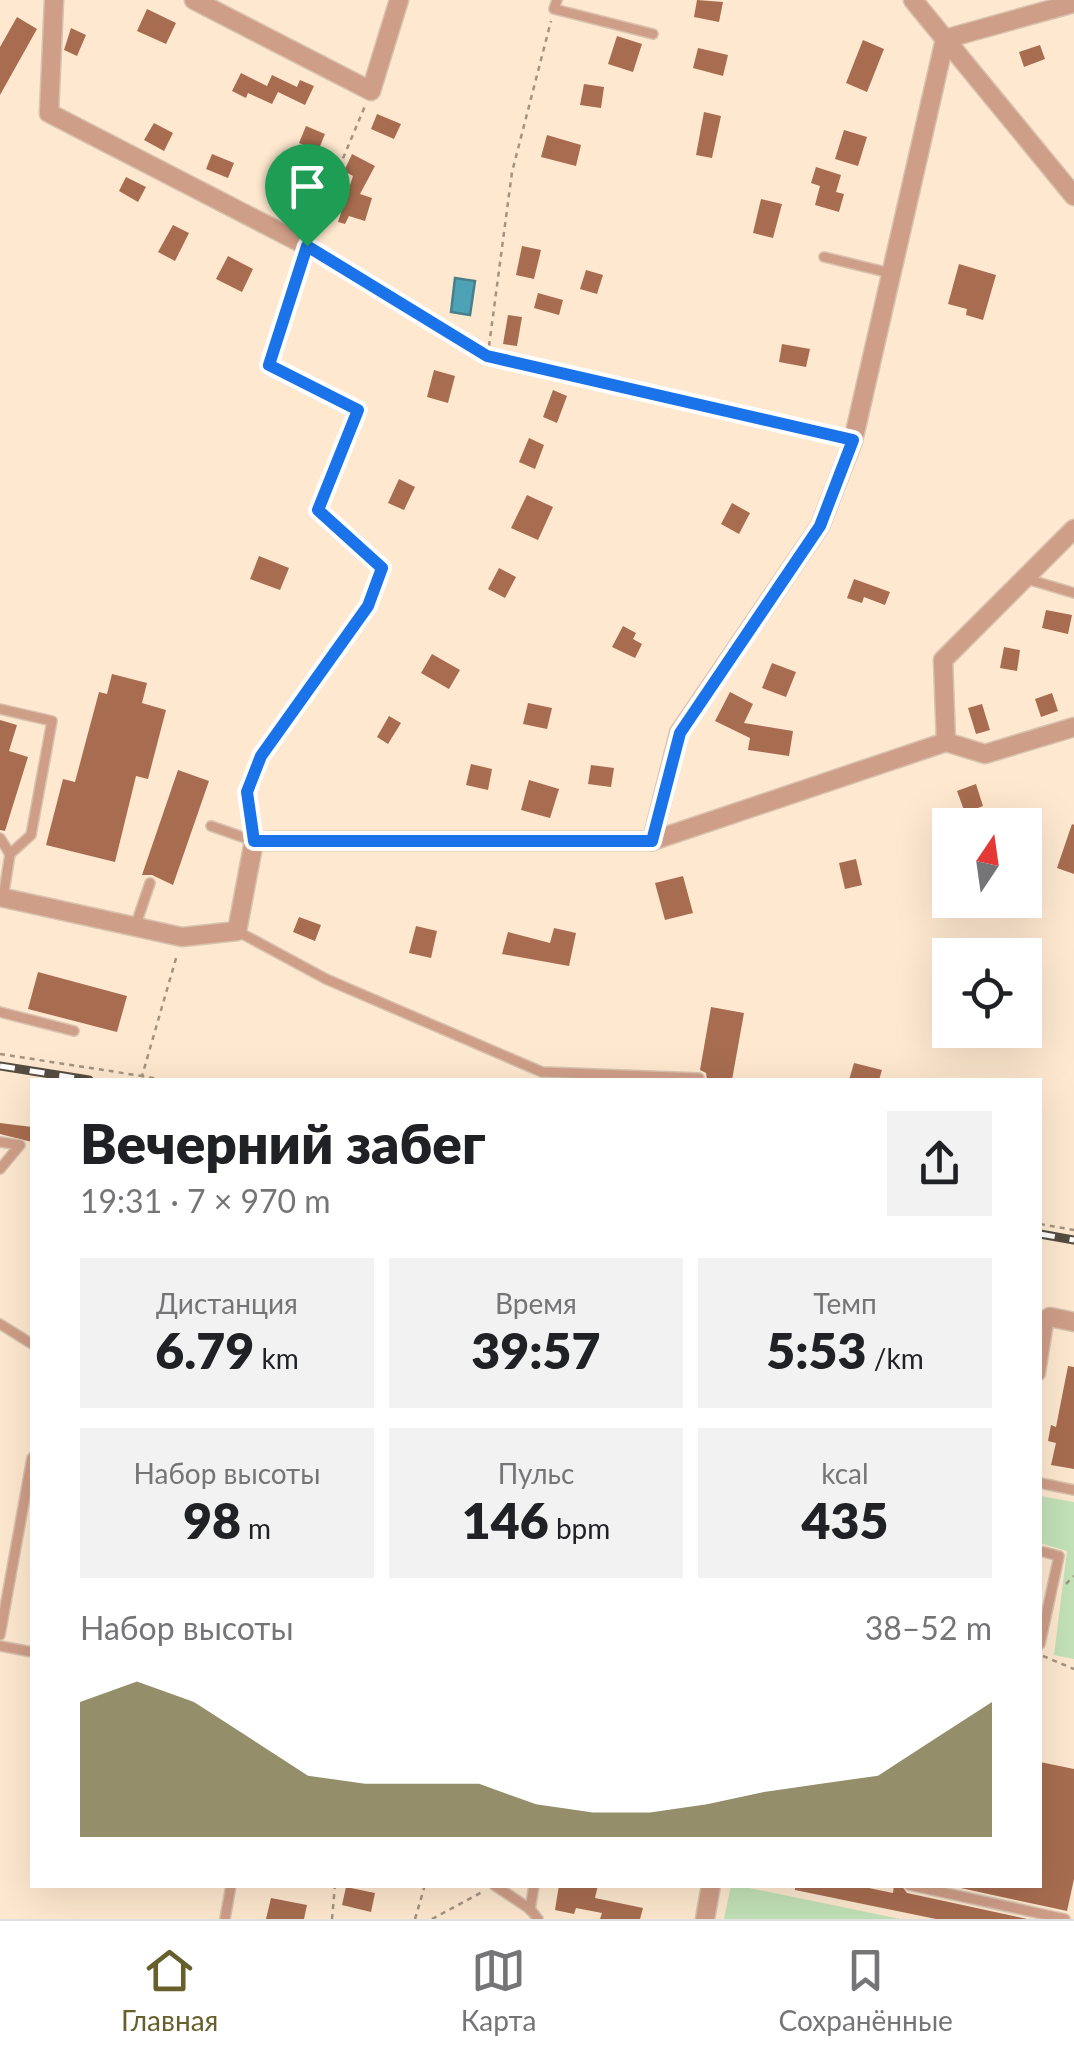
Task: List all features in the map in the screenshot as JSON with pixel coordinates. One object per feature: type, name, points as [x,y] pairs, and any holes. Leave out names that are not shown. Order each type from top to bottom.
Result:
[{"type":"street","points":[[54,0],[49,114],[307,246]]},
{"type":"street","points":[[194,0],[372,91],[399,0]]},
{"type":"street","points":[[913,0],[1074,196]]},
{"type":"street","points":[[945,39],[1074,4]]},
{"type":"street","points":[[652,841],[680,733],[820,526],[853,440],[945,39]]},
{"type":"street","points":[[946,742],[943,660],[1074,530]]},
{"type":"street","points":[[1,897],[182,937],[237,931],[254,841],[652,841],[946,742],[985,754],[1074,728]]},
{"type":"street","points":[[1045,1320],[1074,1322]]},
{"type":"street","points":[[705,1919],[707,1888]]},
{"type":"lane","points":[[555,5],[653,34]]},
{"type":"lane","points":[[824,257],[890,274]]},
{"type":"lane","points":[[487,356],[853,440]]},
{"type":"lane","points":[[212,826],[254,841],[247,792],[261,756],[368,606],[382,568]]},
{"type":"lane","points":[[1027,579],[1074,593]]},
{"type":"lane","points":[[0,709],[52,721],[31,835],[10,854],[1,897]]},
{"type":"lane","points":[[0,838],[10,854]]},
{"type":"lane","points":[[135,926],[150,882]]},
{"type":"lane","points":[[237,931],[326,978],[556,1078]]},
{"type":"lane","points":[[0,1012],[74,1031]]},
{"type":"lane","points":[[542,1072],[699,1078]]},
{"type":"lane","points":[[0,1142],[20,1144],[0,1169]]},
{"type":"lane","points":[[1042,1354],[1045,1320]]},
{"type":"lane","points":[[0,1324],[30,1343]]},
{"type":"lane","points":[[0,1635],[4,1587],[30,1467]]},
{"type":"lane","points":[[1042,1483],[1074,1490]]},
{"type":"lane","points":[[1042,1552],[1059,1556],[1042,1635]]},
{"type":"lane","points":[[0,1646],[30,1652]]},
{"type":"lane","points":[[225,1919],[230,1888]]},
{"type":"lane","points":[[498,1888],[538,1919]]},
{"type":"lane","points":[[530,1910],[534,1888]]},
{"type":"lane","points":[[923,1888],[1065,1919]]},
{"type":"path","points":[[307,246],[487,356],[512,172],[555,5]]},
{"type":"path","points":[[372,91],[307,246],[269,365],[358,410],[318,510],[382,568]]},
{"type":"path","points":[[0,1054],[141,1078],[182,937]]},
{"type":"path","points":[[1042,1224],[1074,1230]]},
{"type":"path","points":[[1042,1656],[1074,1668]]},
{"type":"path","points":[[332,1919],[334,1888]]},
{"type":"path","points":[[415,1919],[425,1888]]},
{"type":"path","points":[[432,1919],[489,1888]]},
{"type":"green space","points":[[1042,1496],[1074,1502],[1074,1659],[1054,1655],[1067,1551],[1042,1544]]},
{"type":"green space","points":[[730,1888],[750,1888],[900,1919],[724,1919]]},
{"type":"water","points":[[455,278],[475,281],[470,315],[451,312]]},
{"type":"building","points":[[697,0],[723,2],[719,22],[694,17]]},
{"type":"building","points":[[147,9],[176,23],[166,44],[137,31]]},
{"type":"building","points":[[17,17],[37,29],[0,95],[0,47]]},
{"type":"building","points":[[71,28],[86,35],[77,56],[64,50]]},
{"type":"building","points":[[617,36],[642,44],[633,72],[608,64]]},
{"type":"building","points":[[863,40],[884,49],[867,92],[846,83]]},
{"type":"building","points":[[1040,45],[1045,59],[1024,67],[1019,52]]},
{"type":"building","points":[[698,48],[728,55],[723,76],[693,68]]},
{"type":"building","points":[[241,73],[267,86],[272,75],[297,87],[300,80],[314,86],[305,105],[278,92],[272,104],[248,93],[246,98],[232,91]]},
{"type":"building","points":[[584,84],[604,87],[601,108],[580,105]]},
{"type":"building","points":[[704,112],[721,116],[712,158],[696,155]]},
{"type":"building","points":[[377,114],[401,124],[394,139],[371,129]]},
{"type":"building","points":[[154,123],[173,133],[164,151],[144,140]]},
{"type":"building","points":[[306,126],[325,134],[318,151],[299,143]]},
{"type":"building","points":[[844,130],[867,137],[858,166],[835,159]]},
{"type":"building","points":[[547,135],[581,145],[576,166],[541,157]]},
{"type":"building","points":[[212,154],[234,163],[228,178],[206,169]]},
{"type":"building","points":[[352,154],[375,166],[360,194],[372,198],[365,221],[349,216],[345,224],[338,222],[353,176],[344,171]]},
{"type":"building","points":[[816,167],[841,175],[836,192],[844,194],[839,212],[815,205],[820,186],[811,183]]},
{"type":"building","points":[[126,177],[146,187],[138,202],[119,191]]},
{"type":"building","points":[[761,199],[782,204],[773,238],[753,233]]},
{"type":"building","points":[[173,225],[189,233],[175,261],[158,252]]},
{"type":"building","points":[[522,246],[541,250],[534,279],[516,275]]},
{"type":"building","points":[[228,256],[253,269],[242,292],[216,279]]},
{"type":"building","points":[[959,264],[996,275],[983,320],[966,315],[967,309],[948,304]]},
{"type":"building","points":[[586,270],[603,275],[597,294],[580,289]]},
{"type":"building","points":[[538,293],[563,300],[559,315],[534,308]]},
{"type":"building","points":[[508,315],[522,317],[517,346],[503,344]]},
{"type":"building","points":[[782,344],[810,349],[806,367],[779,362]]},
{"type":"building","points":[[434,370],[455,376],[448,403],[427,397]]},
{"type":"building","points":[[553,390],[567,396],[557,423],[543,417]]},
{"type":"building","points":[[529,438],[544,445],[535,469],[519,462]]},
{"type":"building","points":[[399,479],[415,487],[404,510],[388,503]]},
{"type":"building","points":[[527,495],[553,507],[538,540],[511,528]]},
{"type":"building","points":[[732,503],[750,513],[739,534],[721,524]]},
{"type":"building","points":[[259,556],[289,568],[280,590],[250,579]]},
{"type":"building","points":[[499,568],[516,577],[505,598],[488,589]]},
{"type":"building","points":[[854,579],[890,592],[885,605],[864,597],[862,603],[847,598]]},
{"type":"building","points":[[1046,610],[1072,615],[1068,634],[1042,628]]},
{"type":"building","points":[[623,626],[636,633],[633,639],[642,644],[635,658],[612,647]]},
{"type":"building","points":[[1004,647],[1020,650],[1017,671],[1000,668]]},
{"type":"building","points":[[432,654],[460,670],[449,689],[421,673]]},
{"type":"building","points":[[772,663],[796,672],[786,697],[762,688]]},
{"type":"building","points":[[112,674],[147,683],[142,703],[166,710],[148,779],[136,776],[115,862],[46,845],[63,779],[75,782],[99,692],[107,694]]},
{"type":"building","points":[[730,692],[753,704],[744,723],[793,731],[789,756],[748,750],[750,738],[715,721]]},
{"type":"building","points":[[1052,693],[1058,711],[1041,717],[1035,699]]},
{"type":"building","points":[[528,703],[552,708],[547,729],[523,724]]},
{"type":"building","points":[[982,704],[990,730],[976,734],[968,708]]},
{"type":"building","points":[[389,716],[401,723],[388,744],[377,737]]},
{"type":"building","points":[[0,720],[17,725],[9,751],[28,757],[5,831],[0,830]]},
{"type":"building","points":[[471,764],[492,769],[488,790],[466,785]]},
{"type":"building","points":[[591,765],[614,768],[611,787],[588,784]]},
{"type":"building","points":[[178,770],[209,781],[173,885],[152,875],[142,875]]},
{"type":"building","points":[[529,780],[559,789],[550,818],[521,810]]},
{"type":"building","points":[[976,784],[983,806],[963,808],[957,791]]},
{"type":"building","points":[[1074,825],[1074,874],[1057,868]]},
{"type":"building","points":[[856,859],[862,885],[845,889],[839,863]]},
{"type":"building","points":[[683,876],[693,913],[665,920],[655,883]]},
{"type":"building","points":[[299,917],[321,925],[315,941],[293,932]]},
{"type":"building","points":[[416,926],[437,931],[431,958],[409,953]]},
{"type":"building","points":[[554,928],[576,933],[569,966],[502,954],[508,932],[550,943]]},
{"type":"building","points":[[38,972],[127,996],[117,1032],[28,1009]]},
{"type":"building","points":[[711,1007],[744,1013],[732,1078],[707,1078],[700,1070]]},
{"type":"building","points":[[854,1063],[882,1070],[880,1078],[850,1078]]},
{"type":"building","points":[[0,1123],[30,1127],[30,1142],[0,1134]]},
{"type":"building","points":[[1068,1366],[1074,1367],[1074,1469],[1051,1465],[1056,1443],[1048,1441],[1051,1425],[1056,1427]]},
{"type":"building","points":[[1042,1762],[1074,1769],[1074,1879],[1067,1911],[961,1888],[1042,1888]]},
{"type":"building","points":[[346,1888],[375,1893],[371,1912],[342,1905]]},
{"type":"building","points":[[559,1888],[597,1888],[595,1898],[643,1908],[640,1919],[600,1919],[602,1913],[576,1908],[574,1914],[555,1910]]},
{"type":"building","points":[[869,1888],[893,1893],[894,1888],[903,1888],[907,1893],[1027,1919],[936,1919],[795,1890]]},
{"type":"building","points":[[271,1898],[307,1905],[304,1919],[266,1919]]},
{"type":"railway","points":[[0,1066],[76,1078]]},
{"type":"railway","points":[[1042,1234],[1074,1240]]},
{"type":"route","points":[[307,246],[487,356],[853,440],[820,526],[680,733],[652,841],[254,841],[247,792],[261,756],[368,606],[382,568],[318,510],[358,410],[269,365],[307,246]]}]
